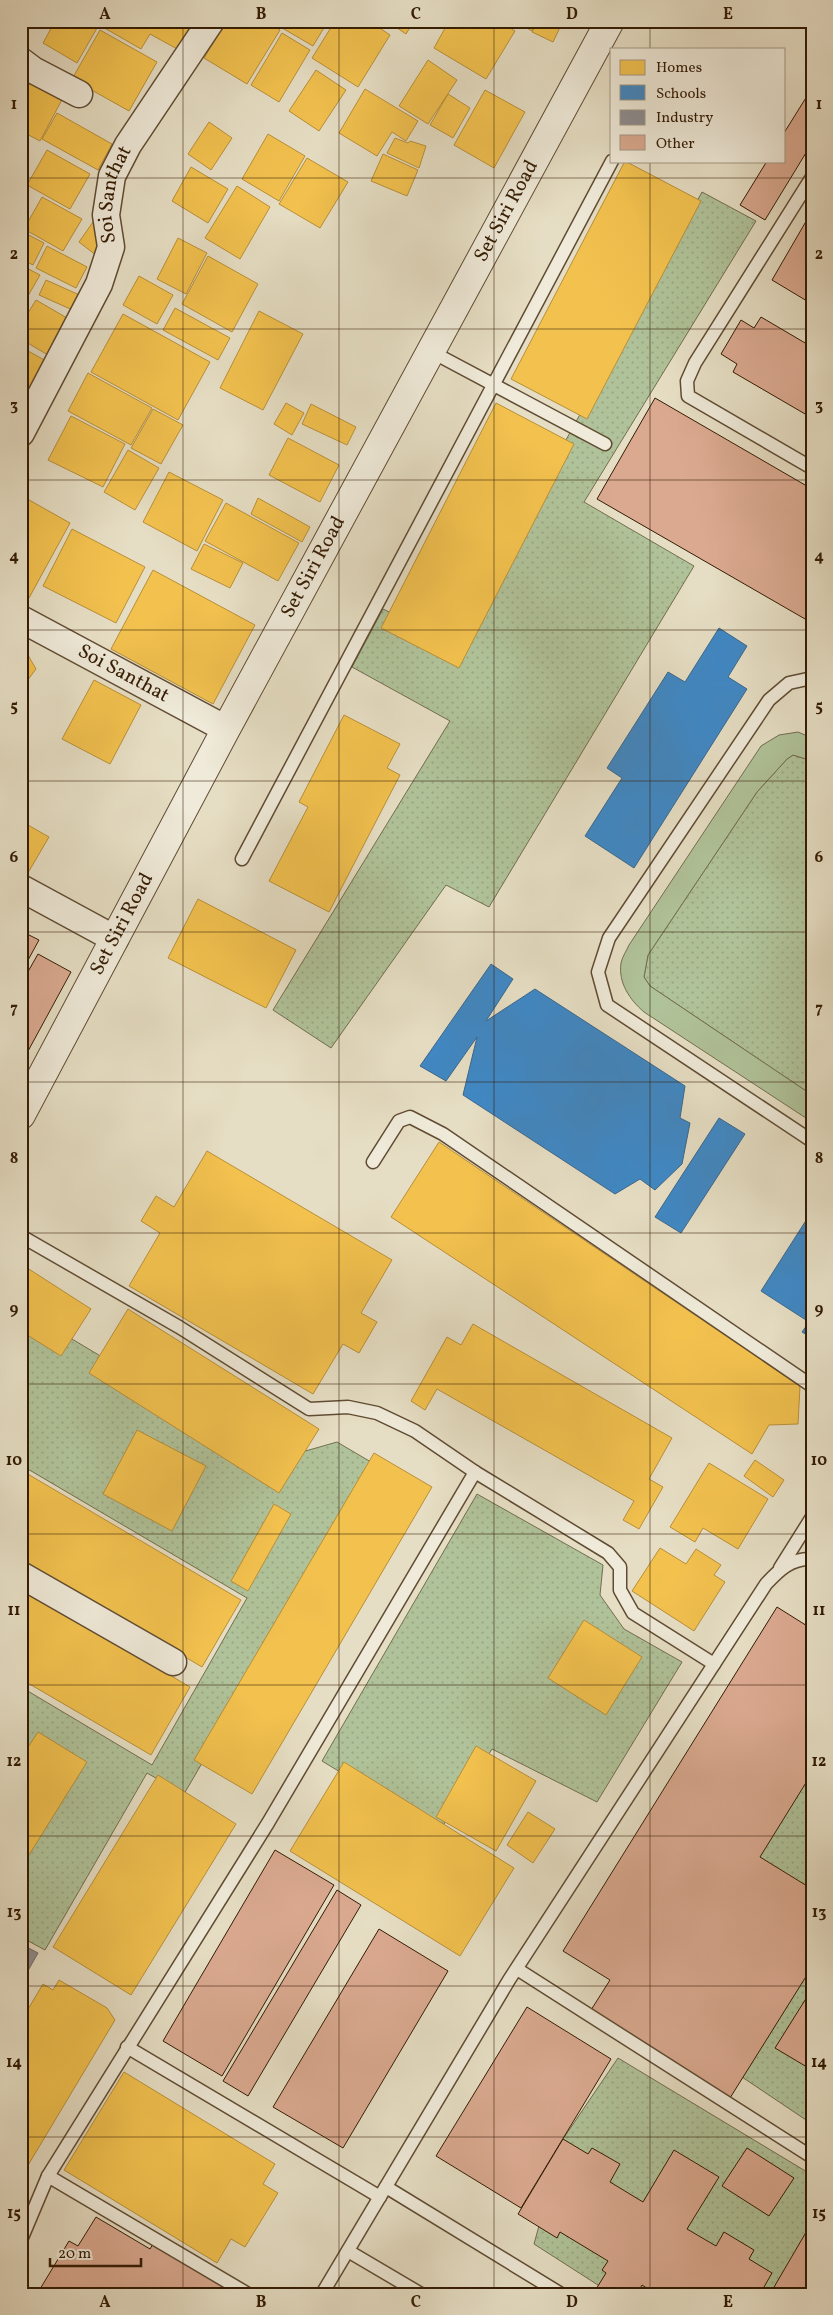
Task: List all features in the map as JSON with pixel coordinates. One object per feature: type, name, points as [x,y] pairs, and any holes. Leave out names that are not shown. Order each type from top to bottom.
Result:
[{"type":"street","name":"Soi Santhat","points":[[21,433],[99,284],[111,247],[106,215],[112,176],[128,145],[211,21]]},
{"type":"street","name":"Set Siri Road","points":[[21,1115],[226,729],[610,21]]},
{"type":"street","points":[[21,61],[33,70],[79,94]]},
{"type":"street","name":"Soi Santhat","points":[[21,619],[226,729]]},
{"type":"street","points":[[21,888],[115,939]]},
{"type":"street","points":[[21,1574],[172,1662]]},
{"type":"lane","points":[[242,859],[611,162]]},
{"type":"lane","points":[[812,177],[694,364],[687,380],[688,396],[812,468]]},
{"type":"lane","points":[[432,352],[605,444]]},
{"type":"lane","points":[[812,678],[789,684],[769,700],[610,938],[598,972],[607,1005],[812,1141]]},
{"type":"lane","points":[[373,1162],[399,1121],[410,1117],[442,1134],[812,1386]]},
{"type":"lane","points":[[21,1236],[179,1326],[309,1409],[348,1407],[377,1413],[415,1431],[475,1472],[608,1553],[620,1567],[620,1590],[633,1613],[714,1664]]},
{"type":"lane","points":[[21,2240],[48,2176],[268,1823],[475,1472]]},
{"type":"lane","points":[[322,2294],[517,1969],[766,1584],[780,1568],[812,1517]]},
{"type":"lane","points":[[780,1568],[800,1558],[812,1559]]},
{"type":"lane","points":[[517,1969],[812,2157]]},
{"type":"lane","points":[[127,2047],[561,2294]]},
{"type":"lane","points":[[48,2176],[248,2294]]},
{"type":"lane","points":[[348,2251],[421,2294]]},
{"type":"green space","points":[[702,192],[756,221],[584,502],[694,566],[489,907],[446,885],[331,1048],[273,1010],[450,721],[352,667],[383,609],[454,644]]},
{"type":"green space","points":[[798,732],[812,738],[812,761],[793,755],[787,759],[757,792],[648,955],[644,977],[650,986],[812,1095],[812,1122],[644,1012],[626,990],[621,977],[622,961],[629,945],[761,746],[779,735]]},
{"type":"green space","points":[[793,755],[812,761],[812,1095],[650,986],[644,977],[648,955],[757,792],[787,759]]},
{"type":"green space","points":[[21,1318],[67,1336],[274,1460],[337,1442],[376,1465],[184,1794],[147,1773],[45,1950],[21,1937],[21,1687],[152,1765],[247,1598],[21,1465]]},
{"type":"green space","points":[[477,1494],[603,1565],[600,1595],[624,1629],[682,1662],[597,1802],[492,1749],[439,1832],[322,1761]]},
{"type":"green space","points":[[812,1757],[812,2124],[660,2022]]},
{"type":"green space","points":[[618,2058],[812,2175],[812,2294],[612,2294],[534,2244],[563,2139]]},
{"type":"building: Homes","points":[[55,21],[101,21],[77,63],[43,43]]},
{"type":"building: Homes","points":[[103,21],[196,21],[179,50],[150,34],[141,49],[101,26]]},
{"type":"building: Homes","points":[[227,21],[265,21],[280,30],[247,84],[204,58]]},
{"type":"building: Homes","points":[[279,21],[328,21],[313,46],[277,25]]},
{"type":"building: Homes","points":[[335,21],[369,21],[390,35],[358,87],[312,58]]},
{"type":"building: Homes","points":[[387,21],[414,21],[406,34]]},
{"type":"building: Homes","points":[[449,21],[499,21],[515,31],[486,79],[434,48]]},
{"type":"building: Homes","points":[[514,21],[537,21],[532,31]]},
{"type":"building: Homes","points":[[538,21],[563,21],[553,42],[532,32]]},
{"type":"building: Homes","points":[[100,30],[157,62],[129,111],[72,79]]},
{"type":"building: Homes","points":[[282,33],[310,50],[279,102],[251,85]]},
{"type":"building: Homes","points":[[428,60],[457,80],[428,124],[399,106]]},
{"type":"building: Homes","points":[[316,70],[346,90],[319,131],[289,111]]},
{"type":"building: Homes","points":[[34,77],[65,94],[40,141],[21,131],[21,97]]},
{"type":"building: Homes","points":[[365,89],[418,121],[406,141],[392,132],[377,156],[339,133]]},
{"type":"building: Homes","points":[[485,90],[525,112],[494,168],[454,145]]},
{"type":"building: Homes","points":[[448,94],[470,108],[453,138],[430,125]]},
{"type":"building: Homes","points":[[57,113],[112,144],[98,170],[42,139]]},
{"type":"building: Homes","points":[[209,122],[232,138],[211,170],[188,154]]},
{"type":"building: Homes","points":[[268,134],[305,156],[279,201],[242,179]]},
{"type":"building: Homes","points":[[395,138],[408,143],[410,141],[426,146],[419,168],[387,153]]},
{"type":"building: Homes","points":[[47,150],[90,174],[70,209],[27,185]]},
{"type":"building: Homes","points":[[383,154],[418,170],[407,196],[371,181]]},
{"type":"building: Homes","points":[[307,158],[348,182],[320,228],[279,204]]},
{"type":"building: Homes","points":[[624,162],[701,201],[587,419],[511,379]]},
{"type":"building: Homes","points":[[191,167],[228,189],[208,223],[172,201]]},
{"type":"building: Homes","points":[[237,186],[270,207],[240,259],[205,238]]},
{"type":"building: Homes","points":[[42,197],[82,219],[63,251],[24,229]]},
{"type":"building: Homes","points":[[93,222],[105,229],[101,259],[79,242]]},
{"type":"building: Homes","points":[[21,231],[44,243],[33,265],[21,259]]},
{"type":"building: Homes","points":[[178,238],[207,253],[186,294],[157,279]]},
{"type":"building: Homes","points":[[47,246],[87,267],[76,288],[36,268]]},
{"type":"building: Homes","points":[[208,256],[258,284],[232,332],[182,304]]},
{"type":"building: Homes","points":[[21,265],[40,275],[21,308]]},
{"type":"building: Homes","points":[[139,276],[173,295],[157,324],[123,305]]},
{"type":"building: Homes","points":[[46,280],[84,297],[77,312],[39,295]]},
{"type":"building: Homes","points":[[36,300],[74,322],[53,358],[21,339],[21,324]]},
{"type":"building: Homes","points":[[175,308],[230,338],[218,360],[163,330]]},
{"type":"building: Homes","points":[[259,311],[303,334],[263,410],[220,388]]},
{"type":"building: Homes","points":[[123,314],[210,362],[178,420],[91,372]]},
{"type":"building: Homes","points":[[21,347],[46,361],[28,394],[21,390]]},
{"type":"building: Homes","points":[[88,373],[152,408],[131,445],[68,411]]},
{"type":"building: Homes","points":[[286,403],[304,413],[292,435],[274,424]]},
{"type":"building: Homes","points":[[496,403],[574,444],[459,668],[381,628]]},
{"type":"building: Homes","points":[[311,404],[356,427],[347,445],[302,424]]},
{"type":"building: Homes","points":[[153,409],[183,425],[161,464],[131,448]]},
{"type":"building: Homes","points":[[71,416],[125,444],[103,487],[48,460]]},
{"type":"building: Homes","points":[[288,438],[339,465],[320,502],[269,475]]},
{"type":"building: Homes","points":[[128,450],[159,468],[135,510],[104,492]]},
{"type":"building: Homes","points":[[169,472],[223,500],[197,551],[143,522]]},
{"type":"building: Homes","points":[[22,496],[70,523],[29,598],[21,594]]},
{"type":"building: Homes","points":[[258,498],[310,527],[302,542],[251,514]]},
{"type":"building: Homes","points":[[226,503],[299,543],[278,581],[205,541]]},
{"type":"building: Homes","points":[[72,529],[145,567],[116,623],[43,586]]},
{"type":"building: Homes","points":[[204,544],[243,563],[230,588],[191,569]]},
{"type":"building: Homes","points":[[153,570],[255,625],[213,704],[111,649]]},
{"type":"building: Homes","points":[[21,643],[36,669],[21,689]]},
{"type":"building: Homes","points":[[94,680],[141,705],[110,764],[62,739]]},
{"type":"building: Homes","points":[[344,715],[400,744],[387,768],[400,775],[329,912],[269,881],[308,807],[299,802]]},
{"type":"building: Homes","points":[[21,821],[49,837],[22,883],[21,883]]},
{"type":"building: Homes","points":[[198,899],[296,950],[266,1008],[168,958]]},
{"type":"building: Homes","points":[[439,1142],[800,1386],[798,1424],[769,1425],[752,1454],[391,1217]]},
{"type":"building: Homes","points":[[207,1151],[392,1260],[361,1313],[377,1322],[359,1353],[343,1344],[313,1394],[129,1286],[160,1233],[141,1221],[156,1196],[174,1207]]},
{"type":"building: Homes","points":[[21,1264],[91,1309],[61,1356],[21,1331]]},
{"type":"building: Homes","points":[[128,1309],[319,1429],[279,1493],[89,1373]]},
{"type":"building: Homes","points":[[473,1324],[672,1438],[649,1479],[663,1487],[639,1529],[623,1520],[634,1501],[437,1389],[425,1410],[411,1401],[447,1337],[461,1345]]},
{"type":"building: Homes","points":[[137,1430],[206,1466],[172,1531],[103,1494]]},
{"type":"building: Homes","points":[[374,1453],[432,1487],[252,1794],[194,1760]]},
{"type":"building: Homes","points":[[755,1460],[784,1480],[773,1497],[744,1476]]},
{"type":"building: Homes","points":[[709,1463],[768,1499],[738,1549],[703,1528],[695,1542],[670,1527]]},
{"type":"building: Homes","points":[[21,1470],[241,1600],[202,1667],[21,1560]]},
{"type":"building: Homes","points":[[274,1504],[291,1514],[248,1591],[231,1581]]},
{"type":"building: Homes","points":[[660,1548],[686,1564],[696,1549],[721,1565],[714,1575],[725,1582],[694,1631],[632,1591]]},
{"type":"building: Homes","points":[[21,1587],[190,1687],[151,1755],[21,1679]]},
{"type":"building: Homes","points":[[584,1620],[642,1657],[606,1715],[548,1678]]},
{"type":"building: Homes","points":[[38,1732],[87,1762],[24,1863],[21,1861],[21,1758]]},
{"type":"building: Homes","points":[[476,1746],[536,1781],[496,1851],[436,1817]]},
{"type":"building: Homes","points":[[344,1762],[514,1868],[460,1956],[290,1851]]},
{"type":"building: Homes","points":[[158,1775],[236,1824],[131,1995],[53,1947]]},
{"type":"building: Homes","points":[[528,1812],[555,1829],[533,1863],[507,1845]]},
{"type":"building: Homes","points":[[59,1980],[107,2008],[115,2020],[21,2177],[21,2021],[43,1984],[53,1990]]},
{"type":"building: Homes","points":[[124,2072],[275,2164],[263,2184],[278,2193],[245,2247],[231,2239],[217,2263],[64,2170]]},
{"type":"building: Schools","points":[[719,628],[747,646],[728,677],[747,689],[634,868],[585,836],[622,778],[607,768],[668,672],[685,682]]},
{"type":"building: Schools","points":[[491,964],[513,979],[486,1021],[535,989],[685,1086],[680,1118],[690,1123],[682,1164],[655,1190],[640,1179],[615,1194],[463,1095],[477,1037],[446,1081],[420,1066]]},
{"type":"building: Schools","points":[[719,1118],[745,1134],[681,1233],[655,1217]]},
{"type":"building: Schools","points":[[812,1211],[812,1318],[809,1322],[761,1291]]},
{"type":"building: Schools","points":[[812,1318],[812,1338],[802,1332]]},
{"type":"building: Industry","points":[[21,1944],[38,1953],[21,1983]]},
{"type":"building: Other","points":[[812,88],[812,143],[765,220],[740,205],[766,162],[786,162],[786,130]]},
{"type":"building: Other","points":[[812,211],[812,304],[772,280]]},
{"type":"building: Other","points":[[761,317],[812,347],[812,418],[733,372],[737,364],[721,354],[741,320],[754,328]]},
{"type":"building: Other","points":[[655,398],[812,489],[812,623],[597,499]]},
{"type":"building: Other","points":[[21,931],[39,940],[21,973]]},
{"type":"building: Other","points":[[38,954],[71,972],[21,1064],[21,984]]},
{"type":"building: Other","points":[[777,1607],[812,1629],[812,1773],[760,1857],[812,1889],[812,1967],[730,2098],[591,2010],[610,1980],[563,1951]]},
{"type":"building: Other","points":[[275,1850],[334,1885],[222,2076],[163,2041]]},
{"type":"building: Other","points":[[337,1890],[361,1905],[248,2096],[223,2081]]},
{"type":"building: Other","points":[[379,1929],[448,1971],[343,2148],[273,2107]]},
{"type":"building: Other","points":[[812,1989],[812,2070],[775,2048]]},
{"type":"building: Other","points":[[527,2007],[611,2059],[521,2208],[436,2156]]},
{"type":"building: Other","points":[[563,2139],[588,2154],[592,2148],[620,2164],[610,2182],[643,2202],[674,2150],[719,2177],[687,2229],[716,2246],[724,2232],[754,2250],[749,2259],[772,2273],[760,2294],[656,2294],[642,2285],[637,2294],[593,2294],[606,2273],[602,2270],[608,2261],[560,2232],[557,2238],[518,2214]]},
{"type":"building: Other","points":[[747,2148],[794,2178],[769,2216],[722,2186]]},
{"type":"building: Other","points":[[96,2217],[150,2249],[153,2244],[234,2294],[37,2294],[69,2241],[78,2246]]},
{"type":"building: Other","points":[[812,2222],[812,2294],[770,2294]]}]
